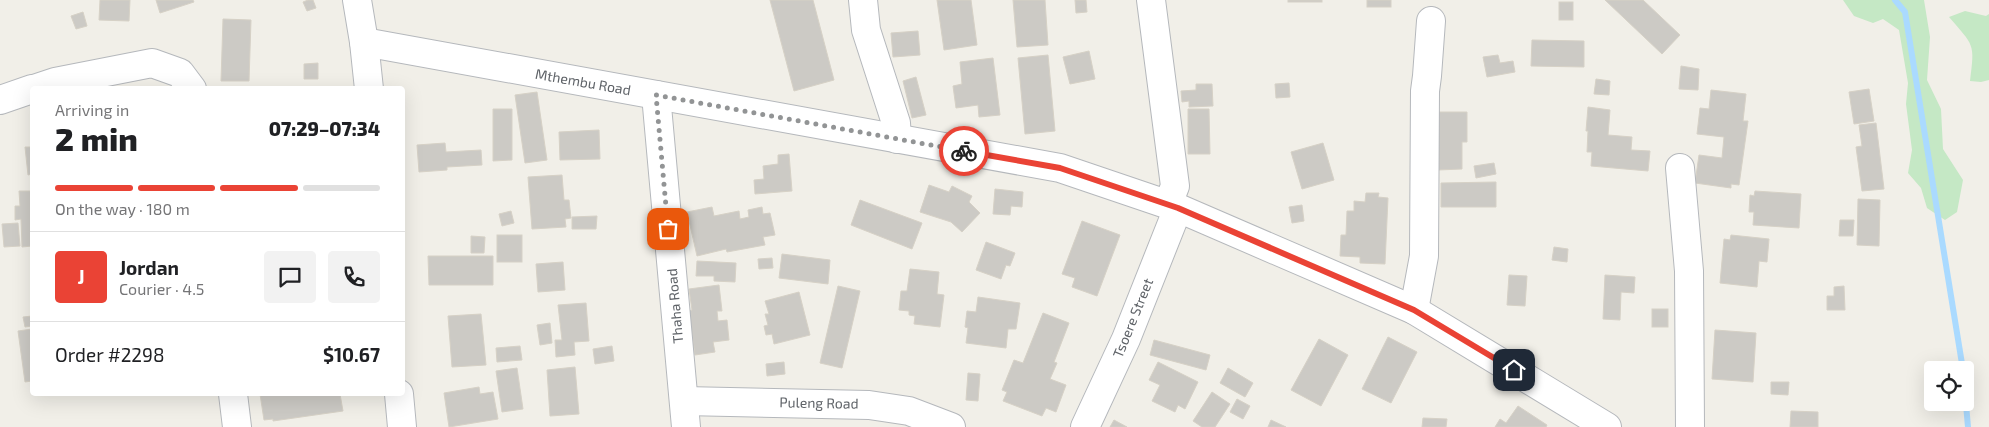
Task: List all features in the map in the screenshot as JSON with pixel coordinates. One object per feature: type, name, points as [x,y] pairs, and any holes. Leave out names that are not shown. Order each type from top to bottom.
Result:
[{"type":"street","points":[[357,0],[369,86]]},
{"type":"street","points":[[863,0],[866,30],[896,123],[897,139]]},
{"type":"street","name":"Tsoere Street","points":[[1085,427],[1126,339],[1173,206],[1175,186],[1151,0]]},
{"type":"street","points":[[1414,310],[1424,256],[1425,91],[1432,21]]},
{"type":"street","name":"Mthembu Road","points":[[364,42],[1060,168],[1173,206],[1414,310],[1607,427]]},
{"type":"street","points":[[42,86],[152,62],[180,73],[190,86]]},
{"type":"street","points":[[0,100],[30,90]]},
{"type":"street","name":"Thaha Road","points":[[656,95],[685,414]]},
{"type":"street","points":[[1680,168],[1689,271],[1690,427]]},
{"type":"street","points":[[233,396],[237,427]]},
{"type":"street","points":[[400,396],[402,427]]},
{"type":"street","name":"Puleng Road","points":[[685,414],[869,405],[909,411],[951,427]]},
{"type":"green space","points":[[1843,0],[1924,0],[1930,37],[1927,80],[1941,109],[1943,149],[1963,180],[1957,212],[1945,220],[1927,208],[1921,188],[1908,173],[1912,150],[1906,104],[1908,83],[1899,30],[1883,19],[1873,23],[1854,16]]},
{"type":"green space","points":[[1965,11],[1986,16],[1989,14],[1989,80],[1981,82],[1970,81],[1971,46],[1964,34],[1949,17]]},
{"type":"building","points":[[100,0],[130,0],[129,21],[99,20]]},
{"type":"building","points":[[156,0],[193,0],[194,2],[160,13]]},
{"type":"building","points":[[313,0],[316,8],[307,11],[303,2]]},
{"type":"building","points":[[770,0],[813,0],[834,80],[794,91]]},
{"type":"building","points":[[937,0],[971,0],[977,45],[944,50]]},
{"type":"building","points":[[1013,0],[1045,0],[1048,45],[1017,47]]},
{"type":"building","points":[[1075,0],[1086,0],[1087,12],[1076,13]]},
{"type":"building","points":[[1288,0],[1322,0],[1322,2],[1288,2]]},
{"type":"building","points":[[1367,0],[1391,0],[1391,7],[1367,7]]},
{"type":"building","points":[[1605,0],[1643,0],[1680,35],[1662,54]]},
{"type":"building","points":[[1559,2],[1573,2],[1573,20],[1559,20]]},
{"type":"building","points":[[83,12],[87,26],[76,29],[71,16]]},
{"type":"building","points":[[223,19],[251,20],[249,81],[221,81]]},
{"type":"building","points":[[918,31],[920,55],[893,57],[891,33]]},
{"type":"building","points":[[1532,40],[1584,41],[1584,67],[1531,66]]},
{"type":"building","points":[[1089,51],[1095,79],[1070,84],[1063,57]]},
{"type":"building","points":[[1048,55],[1055,131],[1025,134],[1018,58]]},
{"type":"building","points":[[1498,55],[1500,63],[1513,61],[1515,72],[1487,77],[1483,57]]},
{"type":"building","points":[[993,58],[1000,115],[979,117],[978,105],[956,108],[953,86],[962,84],[960,62]]},
{"type":"building","points":[[318,63],[318,79],[304,79],[304,64]]},
{"type":"building","points":[[1681,66],[1699,69],[1698,90],[1679,89]]},
{"type":"building","points":[[916,77],[926,115],[912,118],[903,81]]},
{"type":"building","points":[[1596,79],[1610,81],[1609,95],[1594,94]]},
{"type":"building","points":[[1289,83],[1290,97],[1276,98],[1275,84]]},
{"type":"building","points":[[1196,84],[1212,84],[1213,106],[1189,107],[1189,101],[1182,102],[1181,91],[1196,90]]},
{"type":"building","points":[[1869,89],[1874,121],[1854,124],[1849,92]]},
{"type":"building","points":[[1711,90],[1746,94],[1743,121],[1748,121],[1739,185],[1731,184],[1731,188],[1695,183],[1699,155],[1722,158],[1724,137],[1697,134],[1700,108],[1709,109]]},
{"type":"building","points":[[537,92],[547,160],[525,163],[515,95]]},
{"type":"building","points":[[1588,107],[1610,110],[1608,135],[1632,137],[1631,150],[1650,151],[1648,171],[1591,166],[1592,152],[1587,152]]},
{"type":"building","points":[[493,109],[512,109],[512,160],[493,161]]},
{"type":"building","points":[[1188,109],[1209,109],[1210,154],[1188,154]]},
{"type":"building","points":[[1437,112],[1467,112],[1467,142],[1462,142],[1462,169],[1438,170]]},
{"type":"building","points":[[1876,123],[1884,189],[1862,191],[1856,147],[1862,146],[1859,125]]},
{"type":"building","points":[[599,130],[600,159],[560,160],[559,132]]},
{"type":"building","points":[[445,143],[446,152],[481,150],[482,165],[447,167],[447,170],[419,172],[417,145]]},
{"type":"building","points":[[1323,143],[1334,180],[1302,189],[1291,152]]},
{"type":"building","points":[[25,147],[30,147],[30,174],[28,175]]},
{"type":"building","points":[[789,154],[792,191],[755,194],[754,180],[764,179],[763,166],[778,164],[778,155]]},
{"type":"building","points":[[1494,163],[1496,174],[1476,178],[1474,166]]},
{"type":"building","points":[[562,175],[564,200],[569,200],[571,218],[565,219],[566,227],[532,229],[528,177]]},
{"type":"building","points":[[1496,182],[1496,207],[1441,207],[1441,183]]},
{"type":"building","points":[[929,185],[949,192],[952,186],[972,196],[969,202],[980,213],[962,232],[951,222],[920,212]]},
{"type":"building","points":[[995,189],[1023,192],[1022,207],[1011,206],[1010,215],[993,214]]},
{"type":"building","points":[[19,191],[30,191],[30,246],[22,247],[21,219],[15,220],[15,206],[20,206]]},
{"type":"building","points":[[1755,191],[1801,194],[1799,228],[1753,225],[1754,212],[1749,212],[1750,195],[1754,196]]},
{"type":"building","points":[[1366,193],[1379,193],[1378,197],[1388,198],[1385,264],[1360,263],[1360,257],[1340,256],[1341,235],[1346,235],[1347,211],[1354,211],[1354,201],[1365,202]]},
{"type":"building","points":[[1858,199],[1880,200],[1879,246],[1857,245]]},
{"type":"building","points":[[860,200],[922,223],[912,249],[851,225]]},
{"type":"building","points":[[1302,205],[1304,221],[1292,223],[1289,207]]},
{"type":"building","points":[[712,207],[714,216],[739,211],[740,219],[749,217],[748,210],[762,207],[763,214],[770,213],[775,235],[763,237],[765,245],[727,252],[726,249],[697,256],[687,212]]},
{"type":"building","points":[[511,211],[514,223],[502,226],[499,214]]},
{"type":"building","points":[[597,216],[596,229],[572,229],[572,217]]},
{"type":"building","points":[[1840,220],[1854,220],[1853,236],[1839,236]]},
{"type":"building","points":[[1082,221],[1120,235],[1097,296],[1072,287],[1075,278],[1062,274]]},
{"type":"building","points":[[18,223],[20,246],[4,247],[2,224]]},
{"type":"building","points":[[497,235],[522,235],[522,262],[497,262]]},
{"type":"building","points":[[1731,235],[1769,239],[1767,262],[1759,261],[1757,287],[1720,283],[1724,239],[1730,240]]},
{"type":"building","points":[[471,236],[485,237],[484,253],[471,253]]},
{"type":"building","points":[[986,242],[1015,253],[1010,266],[1006,265],[1001,279],[976,270]]},
{"type":"building","points":[[1554,247],[1568,249],[1567,262],[1552,260]]},
{"type":"building","points":[[782,254],[830,260],[828,284],[779,278]]},
{"type":"building","points":[[428,256],[493,256],[493,285],[429,285]]},
{"type":"building","points":[[772,258],[773,268],[759,269],[758,259]]},
{"type":"building","points":[[697,261],[736,263],[735,282],[714,281],[714,276],[696,276]]},
{"type":"building","points":[[563,262],[565,290],[538,292],[536,264]]},
{"type":"building","points":[[910,269],[939,272],[937,294],[944,295],[940,327],[914,324],[915,316],[909,315],[909,311],[899,310],[901,291],[907,291]]},
{"type":"building","points":[[1509,275],[1527,276],[1525,306],[1507,305]]},
{"type":"building","points":[[1605,275],[1635,277],[1634,293],[1621,292],[1620,320],[1603,319]]},
{"type":"building","points":[[719,285],[722,311],[717,311],[718,321],[727,320],[729,340],[713,342],[715,352],[695,355],[689,311],[692,310],[689,289]]},
{"type":"building","points":[[838,286],[860,291],[842,368],[820,363]]},
{"type":"building","points":[[1844,286],[1845,310],[1827,310],[1827,296],[1834,296],[1834,287]]},
{"type":"building","points":[[799,292],[810,335],[774,344],[772,334],[766,335],[764,326],[768,325],[765,314],[769,314],[765,301]]},
{"type":"building","points":[[978,297],[1020,303],[1016,329],[1008,329],[1006,348],[966,343],[968,328],[965,327],[967,311],[976,312]]},
{"type":"building","points":[[586,303],[589,341],[574,342],[575,355],[556,357],[555,340],[562,340],[558,305]]},
{"type":"building","points":[[1652,309],[1668,309],[1668,327],[1652,327]]},
{"type":"building","points":[[1043,313],[1069,323],[1054,362],[1057,363],[1050,379],[1066,385],[1056,412],[1046,408],[1042,416],[1003,401],[1007,392],[1002,390],[1014,360],[1023,363]]},
{"type":"building","points":[[481,314],[486,365],[452,367],[448,316]]},
{"type":"building","points":[[30,316],[30,326],[25,327],[23,317]]},
{"type":"building","points":[[550,323],[552,343],[540,345],[537,325]]},
{"type":"building","points":[[30,329],[30,381],[25,382],[18,331]]},
{"type":"building","points":[[1715,330],[1756,333],[1753,382],[1712,379]]},
{"type":"building","points":[[1388,337],[1417,352],[1391,403],[1362,389]]},
{"type":"building","points":[[1319,339],[1348,355],[1321,406],[1291,390]]},
{"type":"building","points":[[1154,340],[1210,355],[1206,370],[1150,355]]},
{"type":"building","points":[[520,346],[522,360],[497,362],[496,348]]},
{"type":"building","points":[[612,346],[614,361],[595,364],[593,349]]},
{"type":"building","points":[[784,362],[785,374],[767,376],[766,364]]},
{"type":"building","points":[[1158,362],[1198,382],[1185,409],[1178,405],[1175,412],[1152,401],[1160,385],[1149,380]]},
{"type":"building","points":[[575,367],[579,414],[550,416],[547,370]]},
{"type":"building","points":[[517,368],[523,409],[502,412],[496,371]]},
{"type":"building","points":[[1228,368],[1253,383],[1245,397],[1220,383]]},
{"type":"building","points":[[968,373],[980,374],[978,401],[966,400]]},
{"type":"building","points":[[1771,382],[1789,382],[1788,395],[1771,394]]},
{"type":"building","points":[[479,387],[480,394],[493,392],[498,419],[449,427],[444,393]]},
{"type":"building","points":[[1212,392],[1230,404],[1215,427],[1202,427],[1193,421]]},
{"type":"building","points":[[260,396],[340,396],[343,411],[273,421],[273,419],[264,420]]},
{"type":"building","points":[[1237,399],[1250,406],[1243,419],[1230,412]]},
{"type":"building","points":[[1518,406],[1547,425],[1546,427],[1495,427],[1500,419],[1506,423]]},
{"type":"building","points":[[1791,411],[1818,412],[1818,427],[1790,427]]},
{"type":"building","points":[[1423,418],[1447,419],[1446,427],[1422,427]]},
{"type":"building","points":[[1114,420],[1127,427],[1110,427]]},
{"type":"building","points":[[1271,420],[1286,427],[1268,427]]},
{"type":"waterway","points":[[1895,0],[1905,12],[1962,361]]},
{"type":"waterway","points":[[1967,411],[1968,427]]},
{"type":"way so far","points":[[668,229],[656,95],[964,151]]},
{"type":"route","points":[[964,151],[1060,168],[1178,208],[1414,310],[1514,370]]}]
